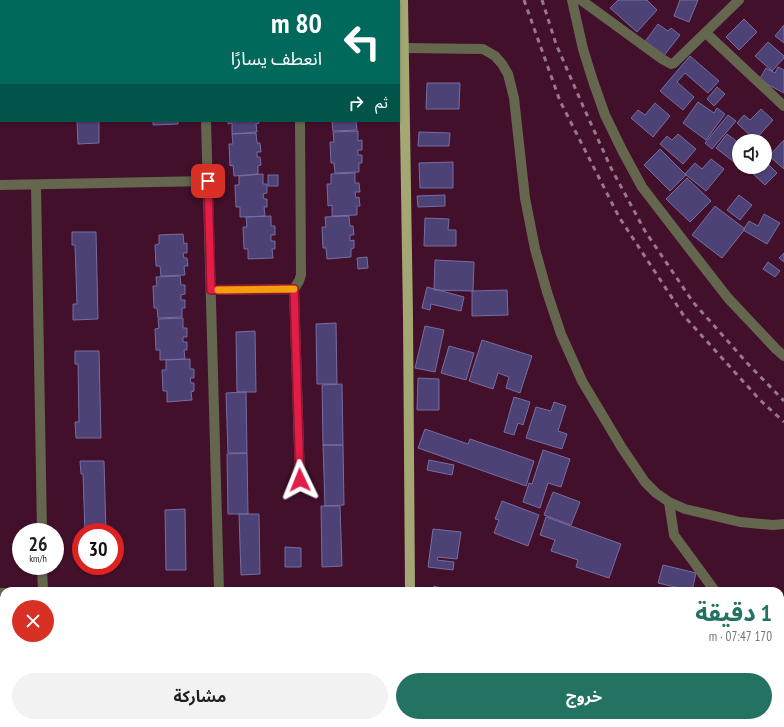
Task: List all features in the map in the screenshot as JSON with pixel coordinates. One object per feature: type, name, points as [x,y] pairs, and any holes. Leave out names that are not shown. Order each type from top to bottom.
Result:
[{"type":"main road","points":[[403,0],[408,316],[409,587]]},
{"type":"street","points":[[572,0],[583,49],[605,115],[642,186],[728,298],[784,356]]},
{"type":"street","points":[[581,0],[670,64],[674,63],[739,0]]},
{"type":"street","points":[[706,33],[784,106]]},
{"type":"street","points":[[404,48],[483,49],[494,56],[502,64],[508,74],[514,98],[525,198],[534,249],[561,334],[582,381],[622,448],[645,482],[656,493],[669,502],[685,509],[740,522],[772,525],[784,524]]},
{"type":"street","points":[[206,122],[219,587]]},
{"type":"street","points":[[300,122],[301,275],[294,289],[300,480]]},
{"type":"street","points":[[0,185],[208,181]]},
{"type":"street","points":[[36,185],[42,523]]},
{"type":"street","points":[[211,290],[294,289]]},
{"type":"street","points":[[669,502],[674,535],[712,587]]},
{"type":"street","points":[[42,575],[43,587]]},
{"type":"building","points":[[618,0],[647,0],[657,10],[637,32],[610,8]]},
{"type":"building","points":[[680,0],[698,0],[689,22],[674,16]]},
{"type":"building","points":[[744,19],[757,32],[739,50],[726,37]]},
{"type":"building","points":[[658,24],[668,31],[671,28],[680,35],[663,57],[644,43]]},
{"type":"building","points":[[784,25],[784,43],[775,36]]},
{"type":"building","points":[[768,42],[784,56],[784,58],[772,71],[755,56]]},
{"type":"building","points":[[690,56],[719,81],[708,93],[685,73],[677,82],[694,97],[683,110],[660,91]]},
{"type":"building","points":[[778,67],[784,70],[784,93],[759,80],[766,68],[775,73]]},
{"type":"building","points":[[427,83],[460,83],[459,109],[426,109]]},
{"type":"building","points":[[717,87],[725,94],[714,106],[707,99]]},
{"type":"building","points":[[698,102],[714,113],[717,108],[725,114],[706,140],[683,123]]},
{"type":"building","points":[[655,103],[670,116],[653,137],[631,118],[638,110],[645,115]]},
{"type":"building","points":[[761,109],[773,120],[760,134],[749,134],[737,123],[744,115],[750,120]]},
{"type":"building","points":[[728,115],[736,121],[712,149],[705,143]]},
{"type":"building","points":[[77,122],[99,122],[99,143],[78,144]]},
{"type":"building","points":[[153,122],[178,122],[178,124],[153,125]]},
{"type":"building","points":[[228,122],[259,122],[256,124],[257,132],[232,134],[232,123],[228,124]]},
{"type":"building","points":[[332,122],[356,122],[357,130],[333,131]]},
{"type":"building","points":[[358,131],[358,141],[362,140],[362,150],[358,150],[358,155],[362,155],[362,163],[359,163],[359,172],[335,173],[334,163],[331,163],[330,142],[334,142],[333,132]]},
{"type":"building","points":[[419,132],[450,133],[449,146],[418,146]]},
{"type":"building","points":[[256,133],[257,143],[260,143],[261,152],[257,152],[257,157],[260,157],[261,165],[258,166],[258,174],[234,176],[233,165],[230,166],[229,144],[233,144],[232,134]]},
{"type":"building","points":[[678,134],[696,149],[683,164],[660,144],[667,136],[672,140]]},
{"type":"building","points":[[727,134],[732,138],[732,161],[716,148]]},
{"type":"building","points":[[784,140],[784,169],[772,159],[772,153]]},
{"type":"building","points":[[660,149],[686,175],[670,191],[644,165]]},
{"type":"building","points":[[711,159],[724,169],[706,191],[685,174],[695,163],[702,169]]},
{"type":"building","points":[[453,162],[453,188],[420,188],[419,163]]},
{"type":"building","points":[[772,168],[777,173],[765,185],[753,174],[772,174]]},
{"type":"building","points":[[355,173],[355,183],[359,183],[360,192],[355,192],[356,198],[359,197],[360,206],[357,206],[357,215],[332,216],[332,205],[328,206],[327,184],[331,184],[331,174]]},
{"type":"building","points":[[263,174],[263,184],[267,184],[267,193],[263,194],[264,199],[267,199],[267,207],[264,207],[265,216],[240,217],[240,207],[236,207],[235,185],[239,185],[239,176]]},
{"type":"building","points":[[268,175],[278,175],[278,186],[268,186]]},
{"type":"building","points":[[687,178],[711,201],[690,222],[666,199]]},
{"type":"building","points":[[445,195],[445,206],[418,207],[417,196]]},
{"type":"building","points":[[739,195],[752,205],[740,220],[727,210]]},
{"type":"building","points":[[715,206],[745,229],[722,258],[692,235]]},
{"type":"building","points":[[764,214],[780,223],[767,244],[743,230],[749,221],[758,226]]},
{"type":"building","points":[[271,216],[271,226],[275,226],[275,235],[271,235],[271,241],[275,241],[275,249],[272,249],[273,258],[248,259],[248,249],[244,249],[243,227],[247,227],[246,217]]},
{"type":"building","points":[[349,216],[350,226],[353,226],[354,235],[350,235],[350,241],[354,240],[354,248],[351,249],[351,257],[327,259],[326,248],[323,248],[322,227],[326,227],[325,217]]},
{"type":"building","points":[[425,218],[449,219],[448,230],[456,230],[456,246],[424,246]]},
{"type":"building","points":[[72,232],[96,232],[98,319],[73,320],[73,304],[77,304],[75,245],[72,245]]},
{"type":"building","points":[[183,234],[184,244],[187,243],[187,253],[183,253],[184,258],[187,258],[188,266],[184,266],[185,275],[161,276],[160,266],[156,266],[155,245],[159,244],[159,235]]},
{"type":"building","points":[[784,253],[784,262],[779,258]]},
{"type":"building","points":[[367,257],[368,268],[358,269],[357,258]]},
{"type":"building","points":[[435,260],[474,262],[473,291],[434,290]]},
{"type":"building","points":[[768,262],[780,271],[775,277],[763,269]]},
{"type":"building","points":[[180,276],[181,285],[185,285],[185,294],[181,295],[181,300],[185,300],[185,308],[182,308],[182,317],[158,318],[157,308],[154,308],[153,286],[157,286],[156,277]]},
{"type":"building","points":[[427,287],[464,297],[461,311],[431,304],[430,310],[422,308]]},
{"type":"building","points":[[507,290],[508,315],[472,316],[472,291]]},
{"type":"building","points":[[183,318],[183,328],[187,328],[187,337],[183,337],[183,342],[187,342],[187,350],[184,350],[185,359],[160,360],[160,350],[156,350],[155,329],[159,328],[158,319]]},
{"type":"building","points":[[336,323],[337,384],[317,384],[316,324]]},
{"type":"building","points":[[425,326],[444,330],[435,372],[415,368]]},
{"type":"building","points":[[255,331],[256,392],[237,392],[236,332]]},
{"type":"building","points":[[482,340],[532,356],[520,393],[506,388],[509,377],[498,373],[493,389],[469,381]]},
{"type":"building","points":[[449,346],[474,353],[466,380],[441,373]]},
{"type":"building","points":[[75,351],[99,351],[101,438],[76,438],[75,422],[79,422],[78,364],[75,364]]},
{"type":"building","points":[[190,359],[190,369],[194,369],[194,378],[190,378],[191,383],[194,383],[194,391],[191,392],[192,400],[167,402],[167,391],[163,391],[162,370],[166,370],[166,360]]},
{"type":"building","points":[[418,378],[439,379],[439,410],[417,410]]},
{"type":"building","points":[[342,384],[343,445],[323,445],[322,385]]},
{"type":"building","points":[[246,392],[247,453],[228,453],[226,393]]},
{"type":"building","points":[[514,397],[530,402],[523,425],[518,423],[514,435],[504,432]]},
{"type":"building","points":[[554,402],[566,406],[558,431],[567,434],[562,449],[526,438],[536,407],[551,411]]},
{"type":"building","points":[[425,429],[468,444],[470,439],[534,461],[526,486],[418,448]]},
{"type":"building","points":[[323,445],[343,445],[344,505],[325,506]]},
{"type":"building","points":[[543,450],[570,459],[561,487],[548,483],[540,508],[523,502],[529,483],[532,484]]},
{"type":"building","points":[[247,453],[248,514],[228,514],[227,454]]},
{"type":"building","points":[[429,460],[454,465],[452,475],[427,470]]},
{"type":"building","points":[[80,461],[104,461],[106,523],[85,523],[83,474],[81,474]]},
{"type":"building","points":[[553,492],[580,502],[571,525],[544,515]]},
{"type":"building","points":[[502,501],[539,515],[528,546],[494,533],[499,520],[495,519]]},
{"type":"building","points":[[321,506],[340,506],[342,566],[322,567]]},
{"type":"building","points":[[185,509],[186,570],[166,570],[165,510]]},
{"type":"building","points":[[239,514],[259,514],[260,574],[241,575]]},
{"type":"building","points":[[546,517],[621,544],[609,578],[576,567],[578,560],[551,551],[555,540],[540,535]]},
{"type":"building","points":[[433,529],[461,532],[457,559],[438,557],[437,560],[454,562],[453,570],[428,567]]},
{"type":"building","points":[[285,547],[301,548],[301,567],[285,567]]},
{"type":"building","points":[[663,565],[696,573],[693,587],[675,587],[658,583]]},
{"type":"railway","points":[[524,0],[560,101],[619,217],[684,316],[760,400],[784,422]]},
{"type":"railway","points":[[542,0],[556,44],[583,106],[611,168],[645,231],[693,302],[748,364],[784,401]]},
{"type":"slow traffic","points":[[218,290],[294,289]]},
{"type":"route","points":[[208,181],[211,290],[294,289],[300,480]]}]
